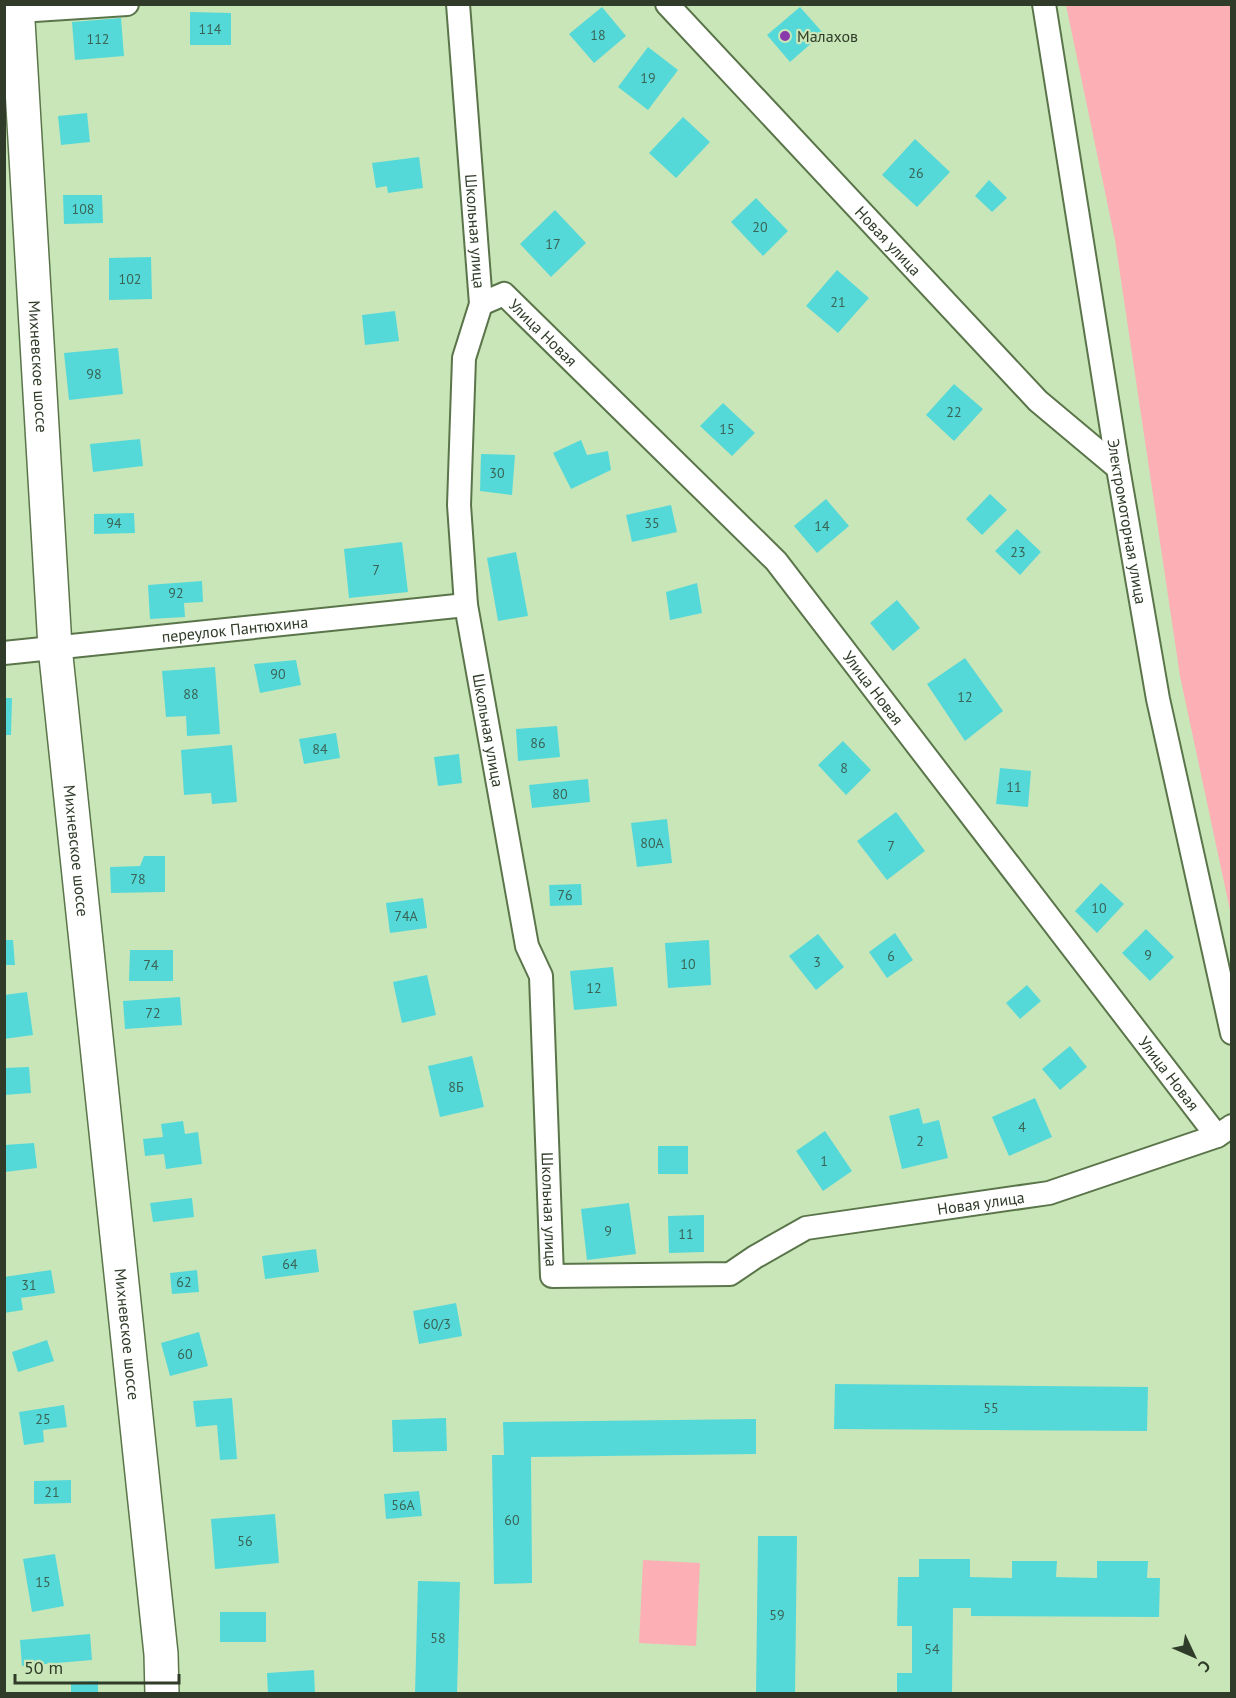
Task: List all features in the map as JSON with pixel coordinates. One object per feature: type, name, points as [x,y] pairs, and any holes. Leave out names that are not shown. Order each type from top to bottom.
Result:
[{"type":"street","points":[[13,9],[127,4]]},
{"type":"street","name":"Школьная улица","points":[[458,4],[481,304],[464,358],[459,505],[466,605],[527,946],[540,976],[552,1276],[730,1274]]},
{"type":"street","name":"Новая улица","points":[[667,4],[1038,401],[1118,468]]},
{"type":"street","name":"Электромоторная улица","points":[[1044,4],[1118,468],[1158,699],[1232,1033]]},
{"type":"street","name":"Михневское шоссе","points":[[13,9],[55,647],[161,1654],[162,1694]]},
{"type":"street","name":"Улица Новая","points":[[481,304],[504,294],[776,561],[1224,1131]]},
{"type":"street","name":"переулок Пантюхина","points":[[4,653],[466,605]]},
{"type":"street","name":"Новая улица","points":[[730,1274],[806,1228],[1049,1193],[1224,1131]]},
{"type":"shaded area","points":[[1066,5],[1231,5],[1231,915],[1180,676],[1115,240]]},
{"type":"shaded area","points":[[643,1560],[700,1563],[696,1646],[639,1643]]},
{"type":"building","points":[[602,7],[626,36],[594,63],[569,34]]},
{"type":"building","points":[[800,7],[823,33],[790,62],[767,35]]},
{"type":"building","points":[[190,12],[231,13],[231,45],[190,45]]},
{"type":"building","points":[[121,18],[124,56],[75,60],[72,22]]},
{"type":"building","points":[[648,47],[678,70],[648,110],[618,87]]},
{"type":"building","points":[[87,113],[90,142],[61,145],[58,116]]},
{"type":"building","points":[[683,117],[710,142],[676,178],[649,153]]},
{"type":"building","points":[[915,139],[950,172],[917,207],[882,175]]},
{"type":"building","points":[[419,157],[423,188],[388,193],[387,186],[376,188],[372,163]]},
{"type":"building","points":[[989,180],[1007,198],[992,212],[975,196]]},
{"type":"building","points":[[63,195],[102,195],[103,223],[64,224]]},
{"type":"building","points":[[756,198],[788,231],[763,256],[731,222]]},
{"type":"building","points":[[555,210],[586,243],[551,277],[520,244]]},
{"type":"building","points":[[151,257],[152,299],[109,300],[109,258]]},
{"type":"building","points":[[837,270],[869,298],[838,333],[806,306]]},
{"type":"building","points":[[395,311],[399,341],[365,345],[362,315]]},
{"type":"building","points":[[118,348],[123,394],[69,400],[64,353]]},
{"type":"building","points":[[954,384],[983,409],[954,441],[926,415]]},
{"type":"building","points":[[723,403],[755,433],[732,456],[700,426]]},
{"type":"building","points":[[140,439],[143,466],[93,472],[90,444]]},
{"type":"building","points":[[581,440],[587,455],[608,451],[611,470],[571,489],[553,453]]},
{"type":"building","points":[[481,454],[515,455],[512,495],[480,491]]},
{"type":"building","points":[[990,494],[1007,510],[982,535],[966,519]]},
{"type":"building","points":[[826,499],[849,526],[817,553],[794,526]]},
{"type":"building","points":[[671,505],[677,532],[632,542],[626,515]]},
{"type":"building","points":[[134,513],[135,533],[94,534],[94,514]]},
{"type":"building","points":[[1017,529],[1041,552],[1020,575],[995,551]]},
{"type":"building","points":[[402,542],[408,592],[349,598],[344,549]]},
{"type":"building","points":[[516,552],[528,616],[498,621],[487,558]]},
{"type":"building","points":[[202,581],[203,602],[184,603],[185,617],[150,619],[148,585]]},
{"type":"building","points":[[697,583],[702,613],[670,620],[666,592]]},
{"type":"building","points":[[897,600],[920,628],[893,651],[870,623]]},
{"type":"building","points":[[965,658],[1003,711],[965,741],[927,684]]},
{"type":"building","points":[[296,660],[301,685],[260,693],[254,664]]},
{"type":"building","points":[[215,667],[220,734],[187,736],[186,716],[166,717],[162,671]]},
{"type":"building","points":[[4,698],[12,698],[11,735],[4,735]]},
{"type":"building","points":[[557,726],[560,757],[518,761],[516,729]]},
{"type":"building","points":[[336,733],[340,758],[304,764],[299,739]]},
{"type":"building","points":[[843,741],[871,770],[846,795],[818,765]]},
{"type":"building","points":[[232,745],[237,802],[212,804],[211,793],[184,795],[181,750]]},
{"type":"building","points":[[459,754],[462,783],[438,786],[434,757]]},
{"type":"building","points":[[1000,768],[1031,771],[1028,807],[996,804]]},
{"type":"building","points":[[588,779],[590,802],[532,808],[529,785]]},
{"type":"building","points":[[896,812],[925,851],[887,880],[857,841]]},
{"type":"building","points":[[667,819],[672,863],[637,867],[631,823]]},
{"type":"building","points":[[144,856],[165,856],[165,892],[111,893],[110,867],[140,866]]},
{"type":"building","points":[[1101,883],[1124,904],[1097,933],[1075,911]]},
{"type":"building","points":[[581,884],[582,905],[550,906],[549,885]]},
{"type":"building","points":[[423,898],[427,928],[390,933],[386,903]]},
{"type":"building","points":[[1146,929],[1174,957],[1150,981],[1122,953]]},
{"type":"building","points":[[895,933],[913,960],[887,978],[869,952]]},
{"type":"building","points":[[818,934],[844,967],[816,990],[789,956]]},
{"type":"building","points":[[4,940],[13,940],[15,965],[4,965]]},
{"type":"building","points":[[709,940],[711,985],[668,988],[665,943]]},
{"type":"building","points":[[130,950],[173,950],[173,981],[129,981]]},
{"type":"building","points":[[613,967],[617,1006],[574,1010],[570,971]]},
{"type":"building","points":[[427,975],[436,1015],[402,1023],[393,982]]},
{"type":"building","points":[[1027,985],[1041,1001],[1020,1019],[1006,1003]]},
{"type":"building","points":[[27,992],[33,1035],[4,1039],[4,995]]},
{"type":"building","points":[[180,997],[182,1025],[125,1029],[123,1001]]},
{"type":"building","points":[[1070,1046],[1087,1067],[1060,1090],[1042,1069]]},
{"type":"building","points":[[472,1056],[484,1107],[440,1117],[428,1066]]},
{"type":"building","points":[[29,1067],[31,1093],[4,1095],[4,1068]]},
{"type":"building","points":[[1035,1098],[1052,1137],[1009,1156],[992,1117]]},
{"type":"building","points":[[919,1108],[923,1124],[939,1120],[948,1158],[902,1169],[889,1116]]},
{"type":"building","points":[[183,1121],[185,1134],[198,1132],[202,1164],[166,1169],[164,1154],[145,1156],[143,1139],[163,1137],[161,1124]]},
{"type":"building","points":[[825,1131],[852,1171],[823,1191],[796,1151]]},
{"type":"building","points":[[34,1143],[37,1168],[5,1172],[4,1145]]},
{"type":"building","points":[[658,1146],[688,1146],[688,1174],[658,1174]]},
{"type":"building","points":[[192,1198],[194,1217],[153,1222],[150,1203]]},
{"type":"building","points":[[629,1203],[636,1254],[587,1260],[581,1209]]},
{"type":"building","points":[[704,1215],[704,1252],[669,1253],[668,1216]]},
{"type":"building","points":[[316,1249],[319,1272],[265,1279],[262,1256]]},
{"type":"building","points":[[51,1270],[55,1293],[21,1298],[23,1310],[4,1313],[4,1277]]},
{"type":"building","points":[[197,1270],[199,1292],[172,1294],[170,1273]]},
{"type":"building","points":[[456,1303],[462,1336],[419,1344],[413,1311]]},
{"type":"building","points":[[199,1332],[208,1366],[170,1376],[161,1343]]},
{"type":"building","points":[[47,1340],[54,1361],[18,1372],[12,1352]]},
{"type":"building","points":[[835,1384],[1148,1387],[1147,1431],[834,1429]]},
{"type":"building","points":[[232,1398],[237,1459],[220,1460],[217,1425],[196,1427],[193,1401]]},
{"type":"building","points":[[64,1405],[67,1427],[43,1430],[44,1442],[24,1445],[19,1412]]},
{"type":"building","points":[[446,1418],[447,1451],[393,1452],[392,1420]]},
{"type":"building","points":[[756,1419],[756,1454],[531,1457],[532,1583],[494,1584],[492,1455],[504,1455],[503,1422]]},
{"type":"building","points":[[71,1480],[71,1503],[34,1504],[34,1481]]},
{"type":"building","points":[[419,1491],[422,1516],[386,1519],[384,1494]]},
{"type":"building","points":[[275,1514],[279,1563],[215,1569],[211,1519]]},
{"type":"building","points":[[758,1536],[797,1536],[795,1694],[756,1694]]},
{"type":"building","points":[[55,1554],[64,1606],[32,1612],[23,1559]]},
{"type":"building","points":[[919,1559],[970,1559],[970,1577],[1012,1578],[1012,1561],[1057,1561],[1056,1577],[1097,1578],[1097,1561],[1148,1561],[1147,1578],[1160,1578],[1159,1617],[971,1616],[971,1608],[953,1608],[952,1694],[897,1694],[897,1673],[912,1673],[912,1626],[897,1626],[898,1577],[919,1577]]},
{"type":"building","points":[[418,1581],[460,1582],[457,1694],[415,1694]]},
{"type":"building","points":[[220,1612],[266,1612],[266,1642],[220,1642]]},
{"type":"building","points":[[90,1634],[92,1660],[22,1666],[20,1640]]},
{"type":"building","points":[[314,1670],[315,1694],[268,1694],[267,1673]]},
{"type":"building","points":[[98,1681],[98,1694],[71,1694],[71,1682]]},
{"type":"place","name":"Малахов","points":[[785,36]]}]
